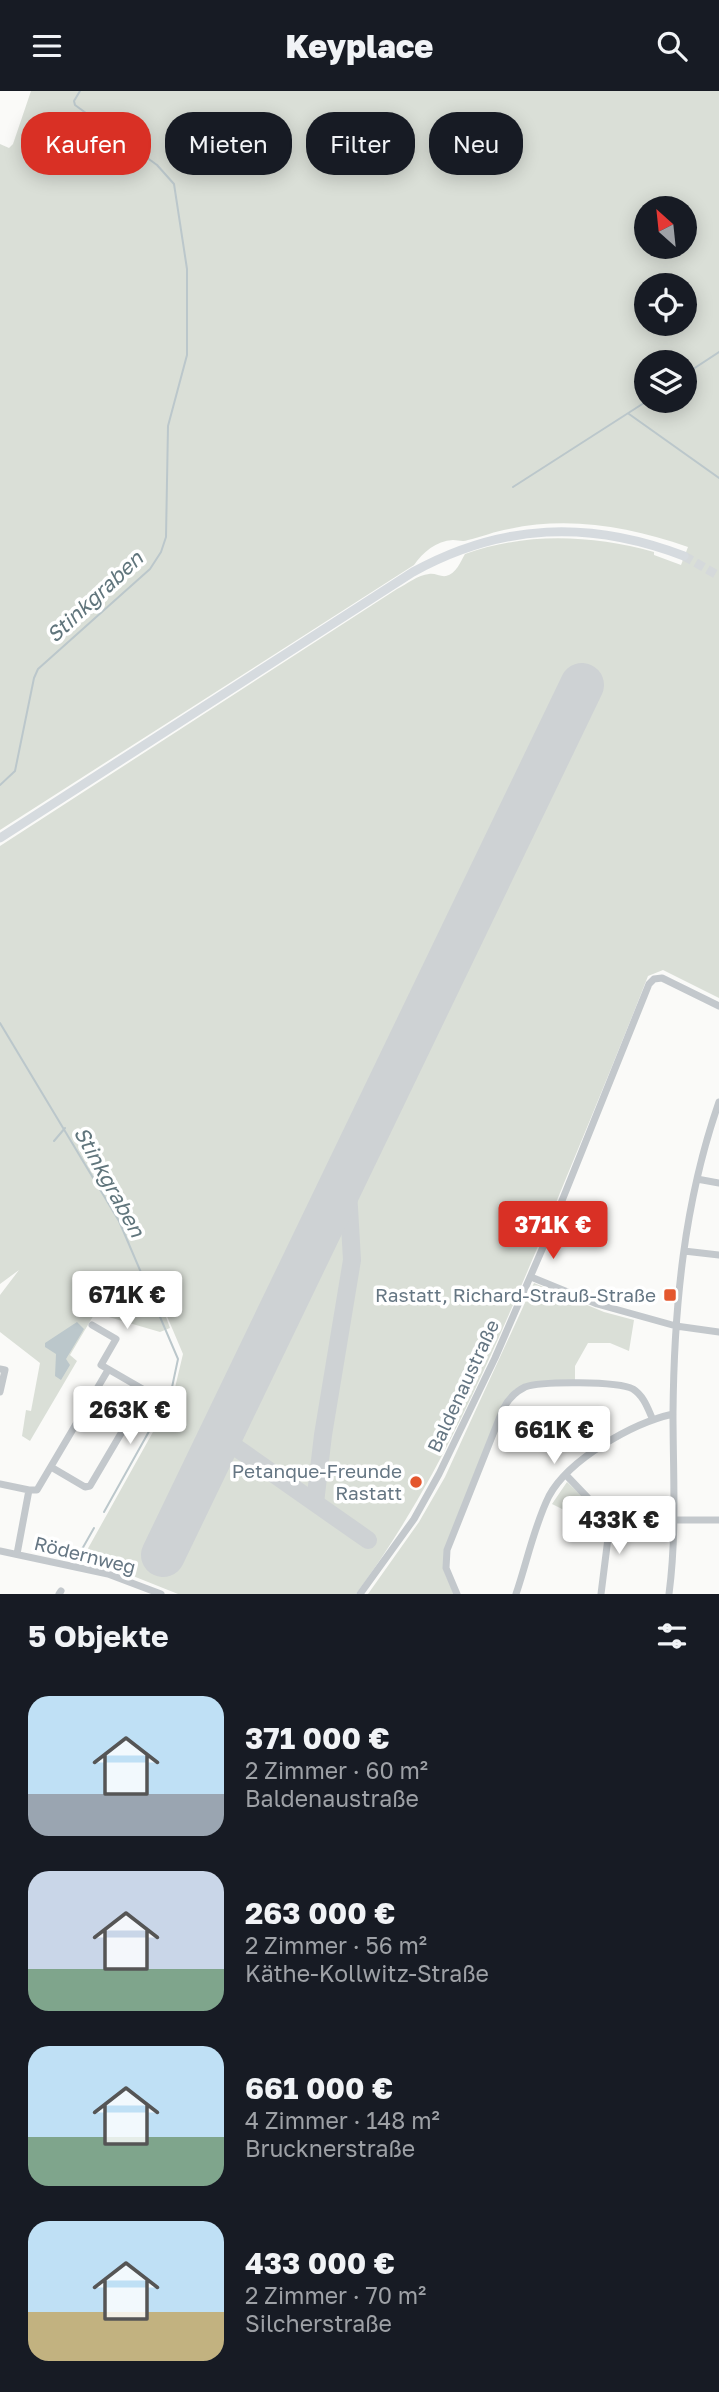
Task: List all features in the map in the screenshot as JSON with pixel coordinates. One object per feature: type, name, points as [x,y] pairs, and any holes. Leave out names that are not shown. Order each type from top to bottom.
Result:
[{"type":"main road","points":[[0,838],[413,572],[454,552],[517,535],[566,531],[622,537],[684,556]]},
{"type":"street","name":"Baldenaustraße","points":[[360,1594],[414,1519],[495,1359],[531,1277],[649,984],[654,979],[662,978],[719,1006]]},
{"type":"street","points":[[669,1594],[675,1520],[673,1414],[676,1326],[684,1251],[697,1179],[718,1106]]},
{"type":"street","points":[[697,1179],[719,1183]]},
{"type":"street","points":[[684,1251],[719,1255]]},
{"type":"street","points":[[531,1277],[597,1304],[676,1326],[719,1332]]},
{"type":"street","points":[[51,1467],[85,1487],[90,1486],[146,1391],[101,1365],[116,1339],[92,1325]]},
{"type":"street","points":[[0,1369],[5,1370],[0,1392]]},
{"type":"street","points":[[0,1484],[37,1490],[108,1370]]},
{"type":"street","points":[[457,1594],[446,1568],[447,1550],[503,1409],[513,1395],[535,1385],[596,1383],[624,1386],[639,1394],[653,1420]]},
{"type":"street","points":[[516,1594],[544,1507],[557,1484],[590,1453],[653,1420],[673,1414]]},
{"type":"street","points":[[566,1475],[588,1498],[611,1514],[675,1520],[719,1520]]},
{"type":"street","points":[[17,1554],[29,1490]]},
{"type":"street","points":[[601,1594],[611,1514]]},
{"type":"street","name":"Rödernweg","points":[[0,1551],[108,1574],[162,1594]]},
{"type":"shaded area","points":[[31,91],[719,91],[719,998],[663,970],[648,976],[544,1232],[483,1373],[413,1508],[356,1594],[178,1594],[118,1570],[81,1561],[173,1396],[183,1354],[158,1295],[170,1328],[160,1332],[95,1313],[70,1355],[77,1361],[30,1441],[22,1436],[26,1410],[31,1411],[40,1363],[0,1332],[0,1295],[19,1270],[0,1284],[0,846],[397,589],[425,575],[450,575],[465,554],[535,539],[583,539],[654,552],[654,555],[681,565],[688,547],[622,529],[577,524],[532,525],[466,541],[453,540],[436,545],[414,565],[0,830],[0,144],[9,148],[21,120],[21,175],[151,175],[151,112],[24,112]]},
{"type":"shaded area","points":[[534,1283],[604,1312],[634,1320],[629,1351],[610,1343],[588,1343],[575,1366],[575,1380],[515,1389],[502,1404],[444,1551],[444,1571],[454,1594],[368,1594],[419,1522],[445,1477]]},
{"type":"shaded area","points":[[77,1322],[84,1329],[66,1359],[70,1365],[61,1380],[55,1376],[56,1354],[45,1347],[45,1343]]},
{"type":"shaded area","points":[[567,1482],[585,1499],[578,1517],[552,1504]]},
{"type":"waterway","name":"Stinkgraben","points":[[0,785],[15,771],[38,669],[150,569],[161,552],[166,537],[168,426],[187,355],[187,269],[174,184],[157,165],[75,105],[74,101],[80,91]]},
{"type":"waterway","points":[[697,366],[719,352]]},
{"type":"waterway","points":[[513,487],[634,409]]},
{"type":"waterway","points":[[629,414],[719,478]]},
{"type":"waterway","name":"Stinkgraben","points":[[0,1023],[119,1221],[178,1359],[171,1392],[104,1512]]},
{"type":"waterway","points":[[54,1141],[65,1128]]},
{"type":"waterway","name":"Stinkgraben","points":[[77,1558],[94,1528]]},
{"type":"taxiway","points":[[315,1503],[323,1435],[352,1260],[347,1173]]},
{"type":"taxiway","points":[[221,1437],[368,1540]]},
{"type":"runway","points":[[163,1555],[582,685]]},
{"type":"tunnel","points":[[684,556],[719,576]]},
{"type":"place","name":"Rastatt, Richard-Strauß-Straße","points":[[670,1295]]},
{"type":"place","name":"Petanque-Freunde Rastatt","points":[[416,1482]]}]
